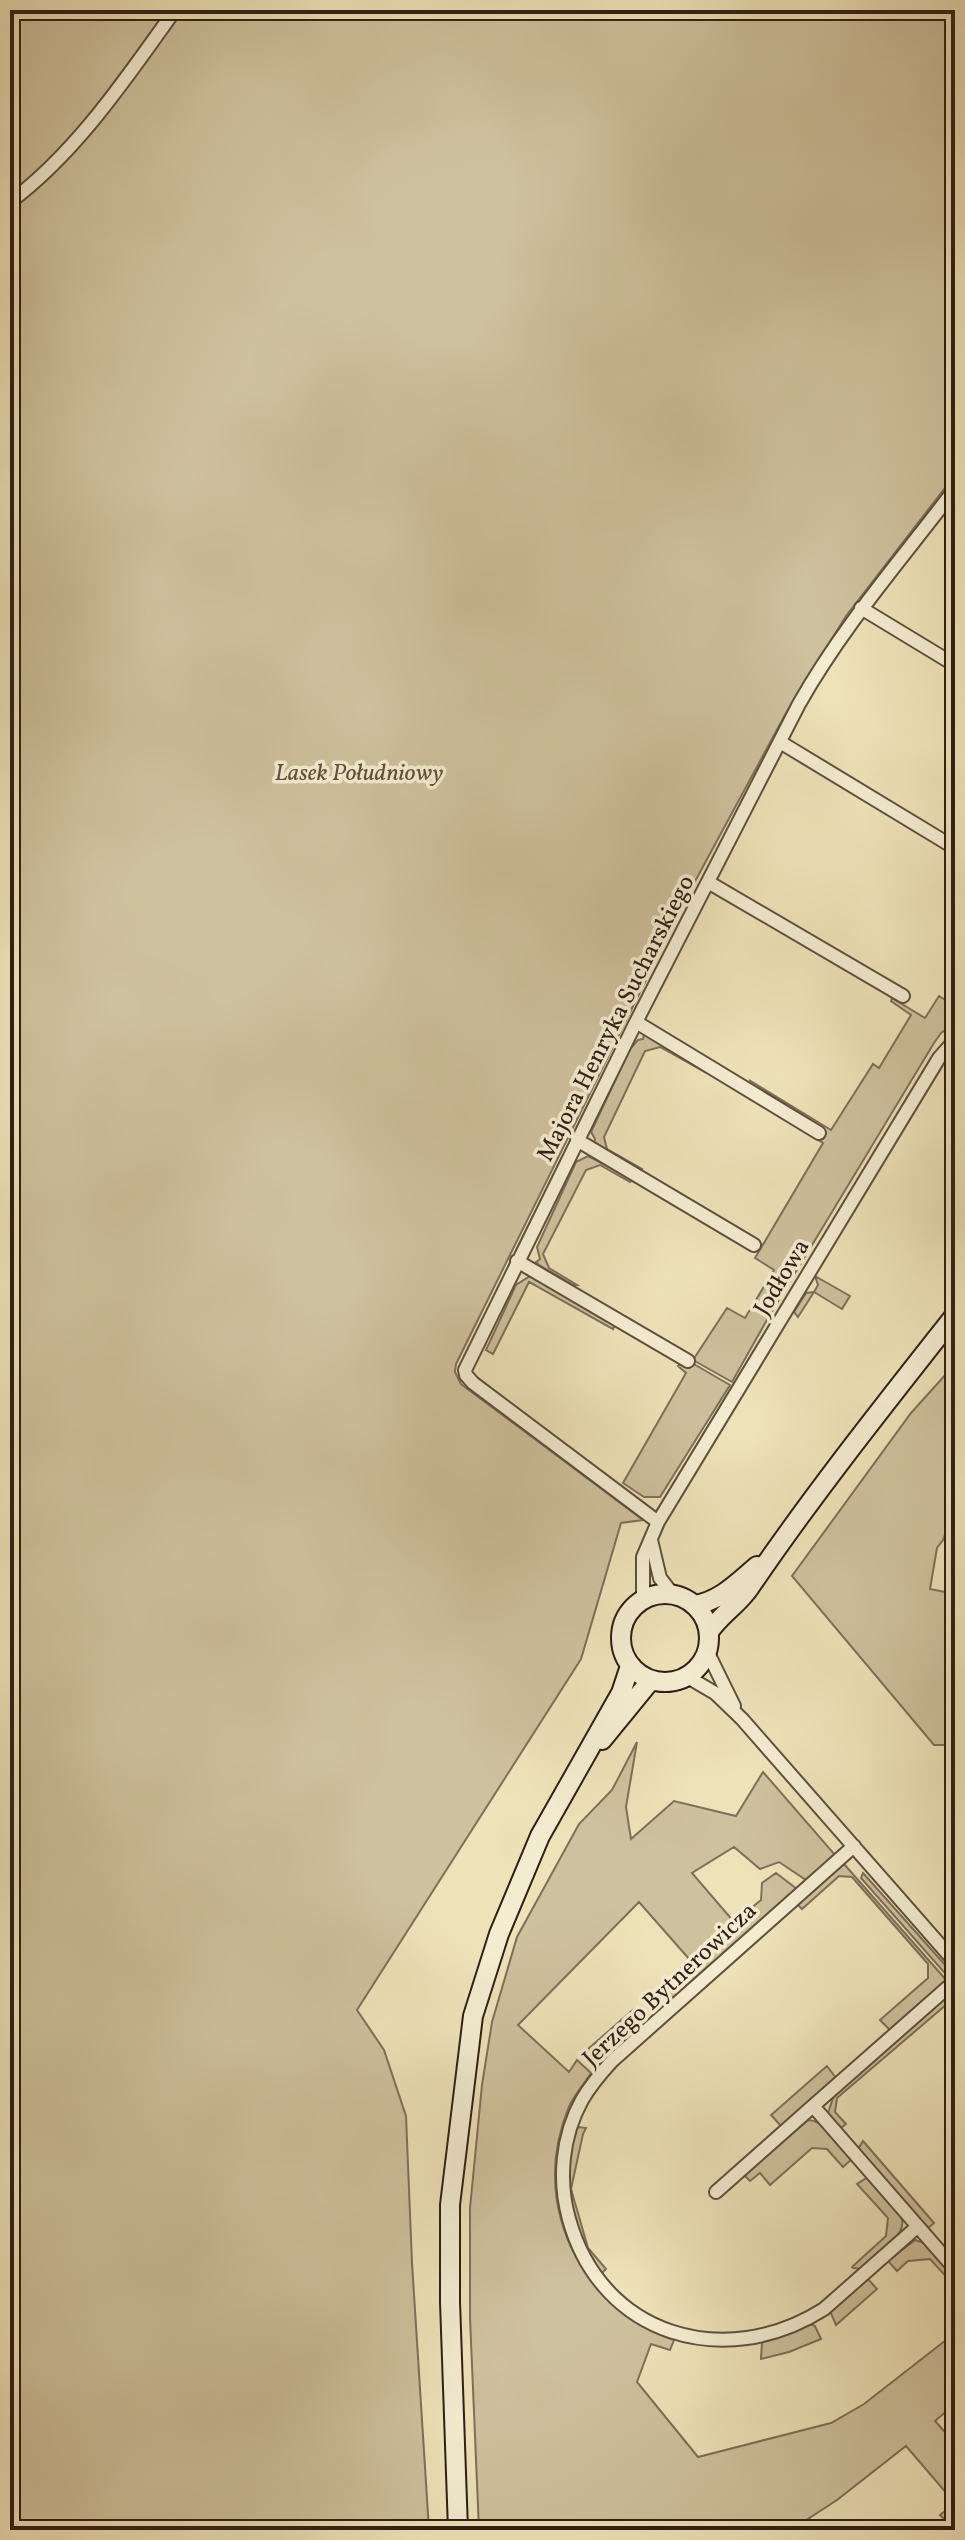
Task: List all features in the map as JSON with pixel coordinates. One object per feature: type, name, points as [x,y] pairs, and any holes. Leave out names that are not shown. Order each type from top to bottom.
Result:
[{"type":"main road","points":[[708,1642],[708,1624],[694,1605],[674,1596],[655,1595],[631,1610],[623,1623],[620,1638],[630,1666],[651,1680],[663,1682],[686,1676],[700,1664],[716,1621],[748,1591],[771,1554],[955,1315]]},
{"type":"main road","points":[[694,1605],[725,1593],[771,1554]]},
{"type":"main road","points":[[458,2530],[450,2205],[473,2016],[499,1934],[540,1836],[621,1693],[630,1666]]},
{"type":"main road","points":[[585,1760],[651,1680]]},
{"type":"street","points":[[10,202],[40,177],[82,131],[175,10]]},
{"type":"street","name":"Majora Henryka Sucharskiego","points":[[658,1522],[466,1375],[479,1338],[636,1022],[824,661],[861,608],[955,489]]},
{"type":"street","points":[[861,608],[955,665]]},
{"type":"street","points":[[780,742],[955,848]]},
{"type":"street","points":[[708,882],[903,996]]},
{"type":"street","points":[[636,1022],[819,1133]]},
{"type":"street","name":"Jodłowa","points":[[643,1600],[643,1557],[658,1522],[932,1069],[955,1040]]},
{"type":"street","points":[[577,1140],[754,1245]]},
{"type":"street","points":[[517,1261],[688,1361]]},
{"type":"street","points":[[651,1540],[660,1578],[674,1596]]},
{"type":"street","points":[[708,1642],[726,1693],[742,1719]]},
{"type":"street","points":[[686,1676],[715,1693],[742,1719],[955,1962]]},
{"type":"street","name":"Jerzego Bytnerowicza","points":[[854,1846],[612,2061],[594,2082],[581,2101],[570,2132],[563,2162],[563,2197],[573,2237],[584,2262],[618,2300],[640,2318],[661,2329],[706,2340],[747,2340],[791,2328],[809,2319],[917,2227]]},
{"type":"street","points":[[716,2192],[955,1981]]},
{"type":"street","points":[[813,2106],[955,2269]]},
{"type":"street","points":[[948,2530],[955,2525]]},
{"type":"green space","name":"Lasek Południowy","points":[[10,10],[955,10],[955,475],[846,616],[786,713],[692,887],[456,1364],[455,1372],[461,1384],[643,1520],[621,1523],[581,1659],[357,2010],[384,2050],[406,2116],[429,2530],[10,2530]]},
{"type":"green space","points":[[939,996],[955,1006],[955,1024],[941,1033],[934,1043],[732,1382],[693,1360],[727,1308],[745,1318],[774,1270],[755,1258],[823,1143],[799,1129],[817,1138],[823,1128],[749,1080],[831,1130],[873,1064],[879,1068],[911,1015],[891,1001],[892,998],[925,1018]]},
{"type":"green space","points":[[644,1034],[705,1069],[705,1072],[660,1047],[645,1051],[604,1137],[607,1149],[641,1171],[594,1143],[591,1132],[630,1049],[643,1039]]},
{"type":"green space","points":[[588,1156],[633,1179],[630,1182],[600,1165],[586,1170],[543,1254],[549,1268],[577,1285],[573,1285],[536,1262],[540,1259],[537,1247],[576,1162]]},
{"type":"green space","points":[[530,1276],[615,1325],[613,1329],[529,1282],[493,1354],[486,1350],[516,1285]]},
{"type":"green space","points":[[815,1276],[850,1296],[842,1309],[814,1292],[818,1285]]},
{"type":"green space","points":[[814,1292],[798,1317],[794,1312],[806,1293]]},
{"type":"green space","points":[[692,1363],[730,1385],[660,1497],[644,1497],[623,1483],[686,1373],[678,1366],[682,1364],[689,1368]]},
{"type":"green space","points":[[955,1364],[955,1375],[946,1385],[946,1532],[937,1548],[930,1589],[955,1594],[955,1745],[934,1745],[792,1576],[911,1413]]},
{"type":"green space","points":[[637,1742],[626,1807],[631,1839],[674,1801],[736,1816],[763,1772],[836,1856],[806,1880],[779,1862],[760,1869],[734,1847],[692,1873],[734,1922],[761,1900],[762,1883],[776,1873],[797,1889],[669,2001],[656,1991],[690,1960],[639,1902],[518,2025],[569,2072],[577,2060],[591,2073],[568,2109],[555,2164],[556,2192],[570,2244],[600,2290],[640,2323],[674,2340],[670,2350],[651,2344],[637,2382],[698,2457],[831,2423],[864,2404],[955,2333],[955,2404],[935,2421],[955,2443],[955,2503],[906,2446],[837,2500],[791,2530],[479,2530],[470,2318],[470,2208],[482,2085],[492,2022],[517,1937],[579,1824],[612,1790]]},
{"type":"green space","points":[[844,1864],[947,1981],[891,2031],[880,2020],[928,1978],[928,1964],[852,1877],[839,1876],[802,1909],[797,1904]]},
{"type":"green space","points":[[863,1873],[947,1967],[949,1978],[861,1878]]},
{"type":"green space","points":[[954,1990],[955,2003],[947,2004],[837,2098],[835,2112],[846,2124],[840,2129],[828,2113],[834,2095]]},
{"type":"green space","points":[[634,2009],[644,2023],[602,2061],[588,2049]]},
{"type":"green space","points":[[827,2066],[836,2078],[781,2126],[771,2115]]},
{"type":"green space","points":[[808,2120],[827,2129],[852,2159],[843,2167],[827,2149],[812,2148],[770,2185],[760,2173],[750,2181],[744,2175]]},
{"type":"green space","points":[[578,2127],[586,2128],[571,2189],[588,2248],[606,2269],[601,2274],[583,2242],[571,2202],[568,2162]]},
{"type":"green space","points":[[863,2141],[934,2223],[928,2228],[858,2149]]},
{"type":"green space","points":[[868,2177],[895,2207],[902,2224],[896,2238],[861,2269],[852,2267],[886,2236],[888,2218],[857,2184]]},
{"type":"green space","points":[[915,2240],[927,2244],[955,2277],[955,2305],[954,2285],[930,2259],[908,2261],[897,2271],[888,2261]]},
{"type":"green space","points":[[867,2278],[877,2289],[836,2325],[830,2311]]},
{"type":"green space","points":[[810,2324],[815,2326],[821,2339],[761,2359],[762,2342]]},
{"type":"green space","points":[[955,2503],[955,2517],[944,2519],[940,2515]]}]
